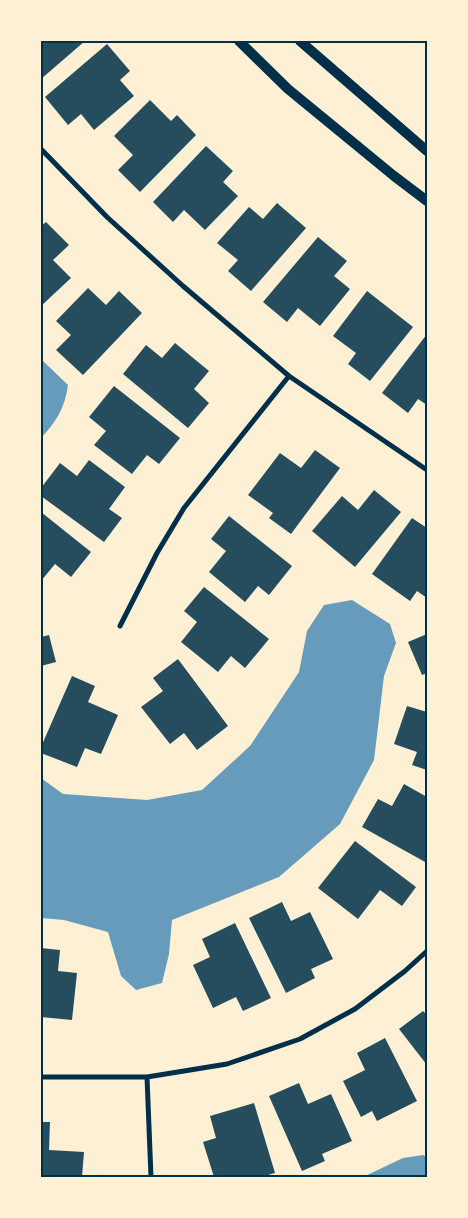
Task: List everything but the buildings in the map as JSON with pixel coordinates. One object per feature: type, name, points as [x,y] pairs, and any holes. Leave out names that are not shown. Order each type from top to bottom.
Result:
[{"type":"main road","points":[[239,41],[288,89],[394,176],[427,200]]},
{"type":"main road","points":[[300,41],[427,151]]},
{"type":"street","points":[[41,149],[107,217],[183,286],[289,376],[427,470]]},
{"type":"street","points":[[120,626],[157,553],[184,508],[289,376]]},
{"type":"street","points":[[41,1077],[148,1077],[228,1064],[300,1039],[354,1009],[405,971],[427,951]]},
{"type":"street","points":[[148,1077],[151,1177]]},
{"type":"water","points":[[41,359],[68,385],[65,400],[59,413],[52,426],[41,438]]},
{"type":"water","points":[[352,600],[390,624],[396,643],[384,676],[374,760],[340,824],[279,877],[172,920],[169,954],[162,983],[136,990],[121,976],[108,932],[64,920],[41,918],[41,778],[63,794],[147,800],[202,790],[250,746],[299,672],[307,631],[324,605]]},
{"type":"water","points":[[423,1155],[427,1157],[427,1177],[363,1177],[403,1158]]}]
